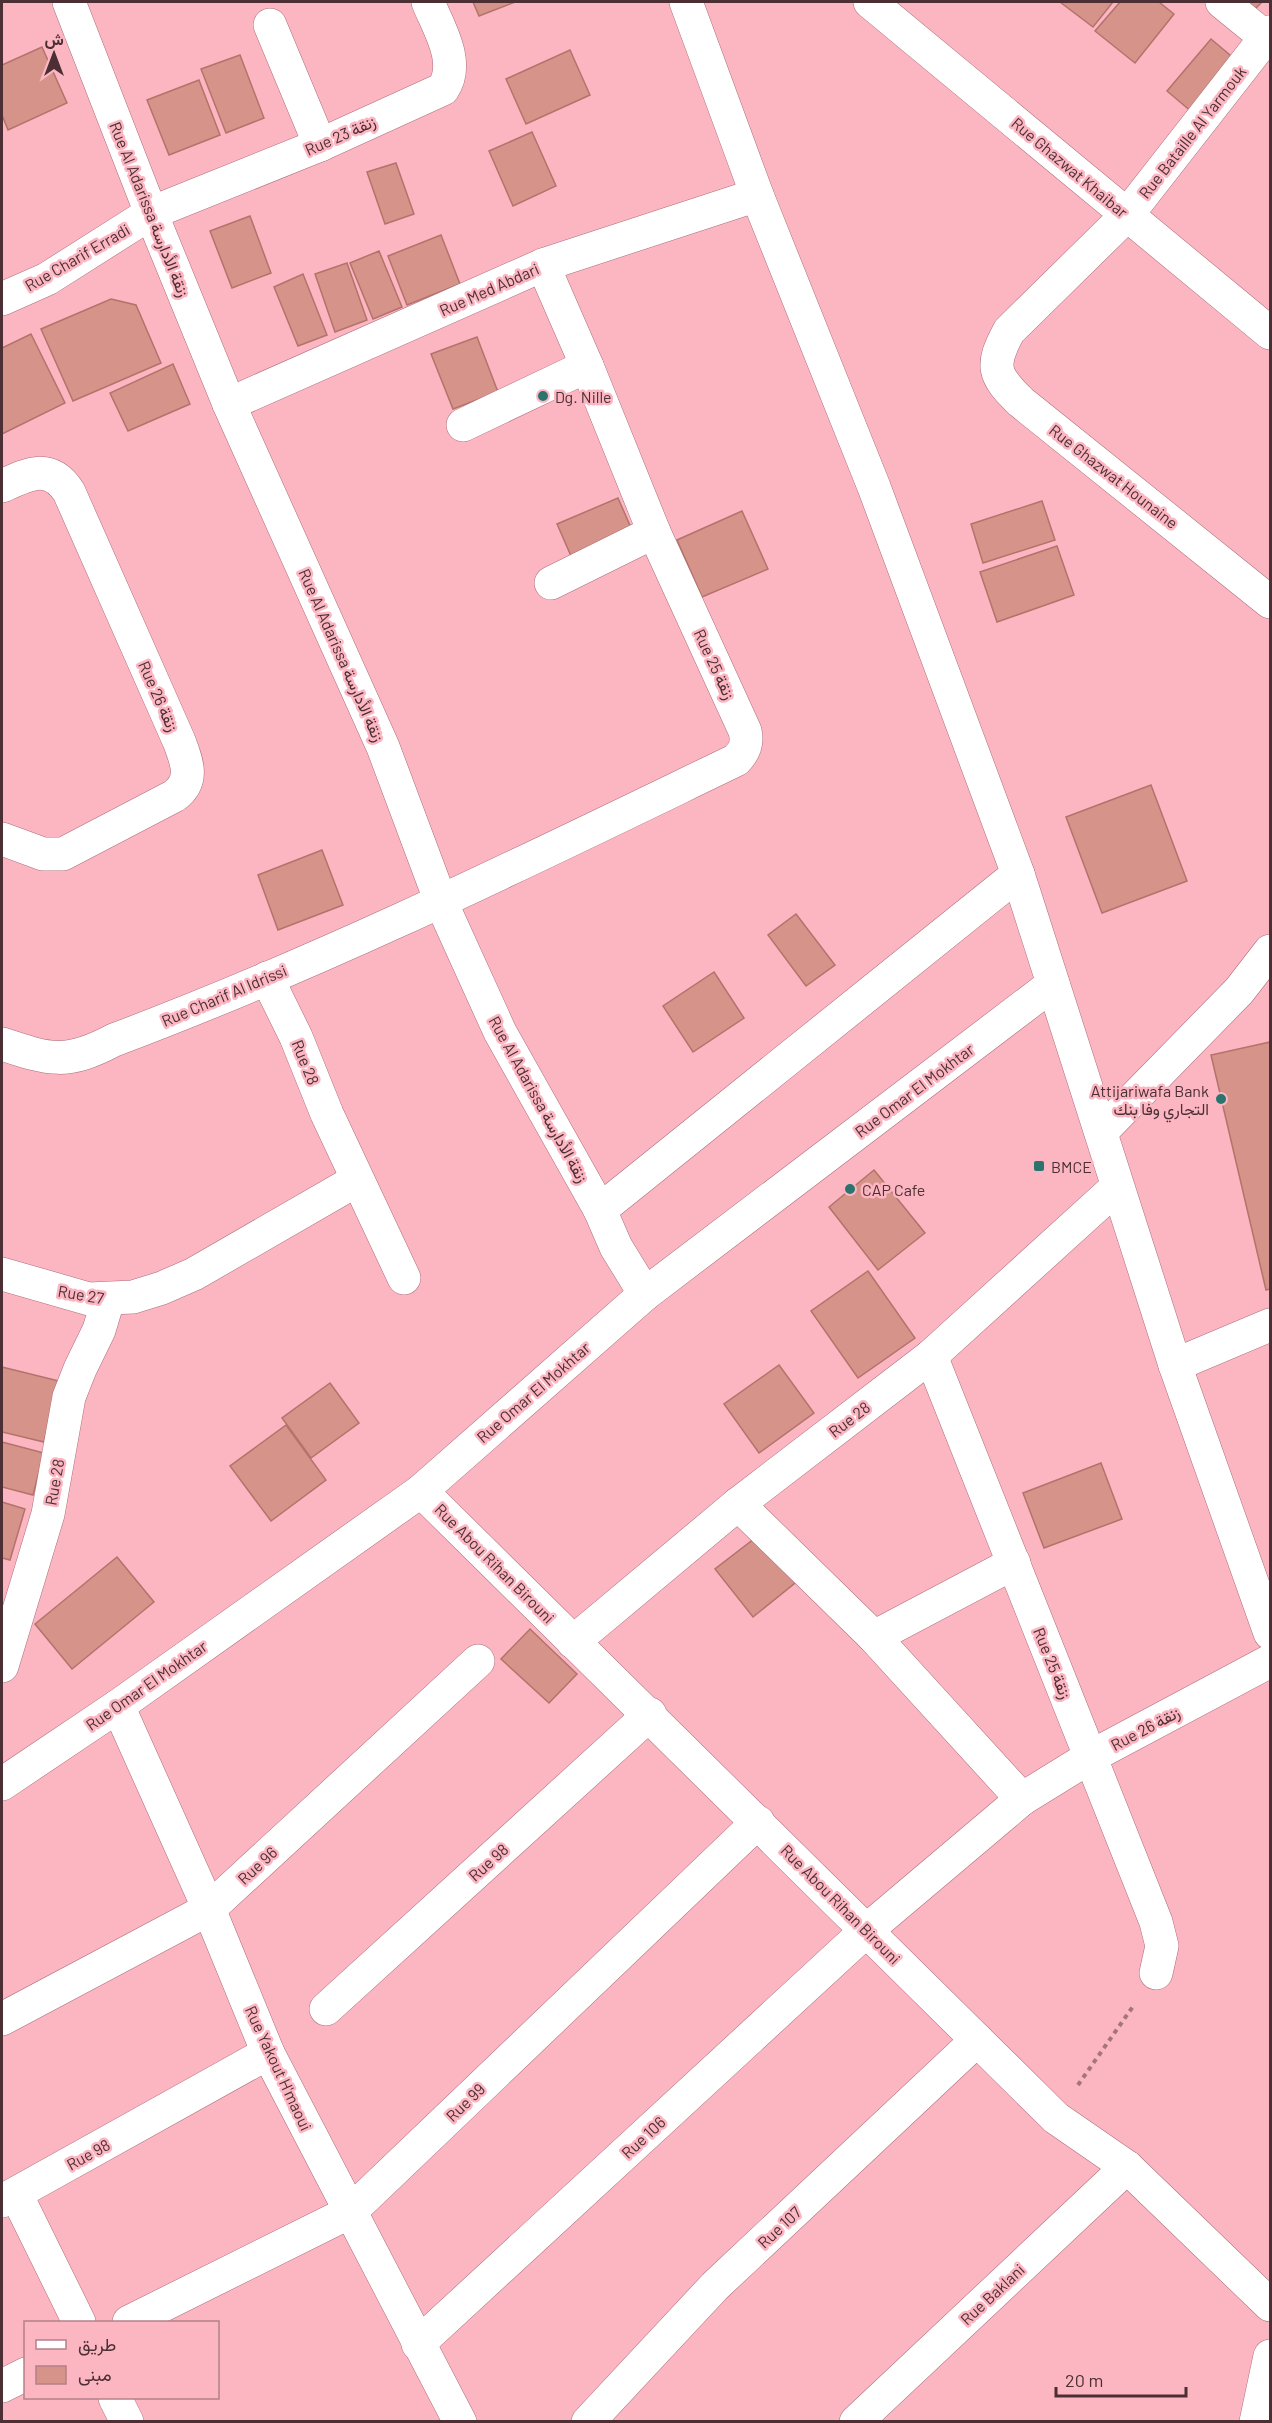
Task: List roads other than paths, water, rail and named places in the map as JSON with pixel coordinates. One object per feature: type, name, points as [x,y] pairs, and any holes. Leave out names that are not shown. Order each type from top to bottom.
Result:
[{"type":"street","name":"Rue Al Adarissa زنقة الأدارسة","points":[[69,2],[151,213],[229,404],[383,747],[441,902],[500,1032],[600,1210],[616,1247],[645,1294]]},
{"type":"street","name":"Rue 23 زنقة","points":[[151,213],[320,145],[443,89],[449,74],[449,53],[428,2]]},
{"type":"street","points":[[686,2],[758,195],[874,487],[1018,874],[1175,1365],[1270,1633]]},
{"type":"street","name":"Rue Ghazwat Khaibar","points":[[870,2],[1270,333]]},
{"type":"street","points":[[1222,2],[1269,37]]},
{"type":"street","points":[[270,25],[320,145]]},
{"type":"street","name":"Rue Bataille Al Yarmouk","points":[[1010,331],[1127,214],[1269,37]]},
{"type":"street","name":"Rue Med Abdari","points":[[229,404],[543,266],[758,195]]},
{"type":"street","name":"Rue Charif Erradi","points":[[2,299],[47,279],[151,213]]},
{"type":"street","name":"Rue 25 زنقة","points":[[441,902],[736,760],[744,751],[747,742],[745,731],[654,532],[587,366],[543,266]]},
{"type":"street","name":"Rue Ghazwat Hounaine","points":[[1010,331],[999,349],[996,364],[998,375],[1004,386],[1270,603]]},
{"type":"street","points":[[463,425],[587,366]]},
{"type":"street","name":"Rue 26 زنقة","points":[[2,486],[37,473],[47,473],[64,484],[179,741],[188,764],[188,772],[183,788],[174,796],[68,852],[43,854],[2,839]]},
{"type":"street","points":[[551,583],[654,532]]},
{"type":"street","points":[[600,1210],[1018,874]]},
{"type":"street","name":"Rue Charif Al Idrissi","points":[[2,1044],[42,1057],[61,1059],[77,1056],[267,978],[441,902]]},
{"type":"street","points":[[1101,1132],[1239,991],[1270,951]]},
{"type":"street","name":"Rue 28","points":[[267,978],[296,1037],[357,1180],[404,1278]]},
{"type":"street","name":"Rue Omar El Mokhtar","points":[[2,1784],[118,1706],[421,1491],[645,1294],[1053,984]]},
{"type":"street","name":"Rue 27","points":[[2,1274],[89,1299],[108,1300],[133,1297],[162,1288],[194,1274],[357,1180]]},
{"type":"street","name":"Rue 28","points":[[573,1642],[738,1504],[931,1356],[1117,1187]]},
{"type":"street","name":"Rue 28","points":[[2,1666],[48,1514],[69,1397],[99,1330],[108,1300]]},
{"type":"street","points":[[1175,1365],[1270,1325]]},
{"type":"street","name":"Rue 25 زنقة","points":[[931,1356],[1156,1922],[1162,1946],[1156,1973]]},
{"type":"street","name":"Rue Abou Rihan Birouni","points":[[421,1491],[573,1642],[650,1714],[1056,2118],[1127,2167],[1270,2306]]},
{"type":"street","points":[[738,1504],[874,1637],[1022,1799]]},
{"type":"street","points":[[874,1637],[1014,1563]]},
{"type":"street","name":"Rue 96","points":[[2,2019],[209,1909],[478,1661]]},
{"type":"street","name":"Rue 26 زنقة","points":[[867,1930],[1022,1799],[1090,1756],[1270,1662]]},
{"type":"street","name":"Rue Yakout H'maoui","points":[[118,1706],[209,1909],[268,2053],[460,2421]]},
{"type":"street","name":"Rue 98","points":[[326,2009],[650,1714]]},
{"type":"street","name":"Rue 99","points":[[131,2321],[350,2212],[758,1822]]},
{"type":"street","name":"Rue 106","points":[[418,2344],[867,1930]]},
{"type":"street","name":"Rue 107","points":[[588,2421],[715,2286],[977,2040]]},
{"type":"street","name":"Rue 98","points":[[9,2198],[268,2053]]},
{"type":"street","name":"Rue Baklani","points":[[856,2421],[1127,2167]]},
{"type":"street","points":[[9,2198],[78,2321]]},
{"type":"street","points":[[1256,2421],[1270,2356]]},
{"type":"street","points":[[2,2386],[24,2375]]},
{"type":"street","points":[[116,2399],[127,2421]]},
{"type":"place","name":"Dg. Nille","points":[[543,396]]},
{"type":"place","name":"Attijariwafa Bank التجاري وفا بنك","points":[[1221,1099]]},
{"type":"place","name":"BMCE","points":[[1039,1166]]},
{"type":"place","name":"CAP Cafe","points":[[850,1189]]}]
